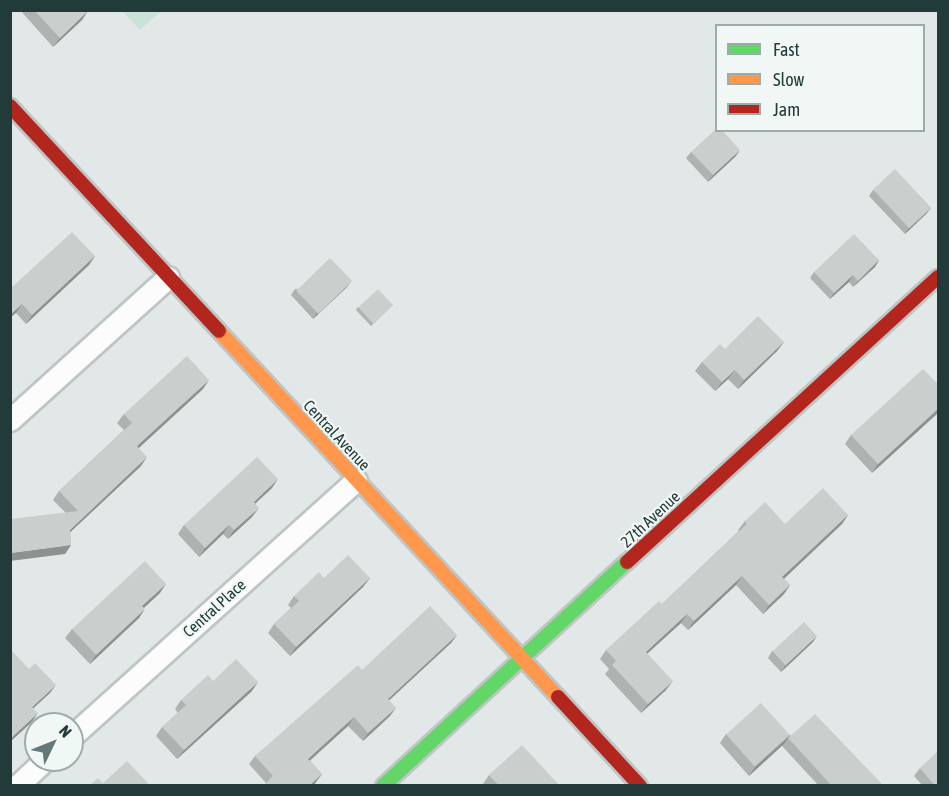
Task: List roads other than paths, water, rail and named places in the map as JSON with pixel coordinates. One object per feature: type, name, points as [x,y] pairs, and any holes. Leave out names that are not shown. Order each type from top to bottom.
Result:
[{"type":"street","name":"Central Avenue","points":[[10,106],[640,786]]},
{"type":"street","points":[[10,420],[168,277]]},
{"type":"street","name":"27th Avenue","points":[[383,786],[939,277]]},
{"type":"street","name":"Central Place","points":[[84,725],[356,480]]},
{"type":"street","points":[[17,786],[32,772]]}]
